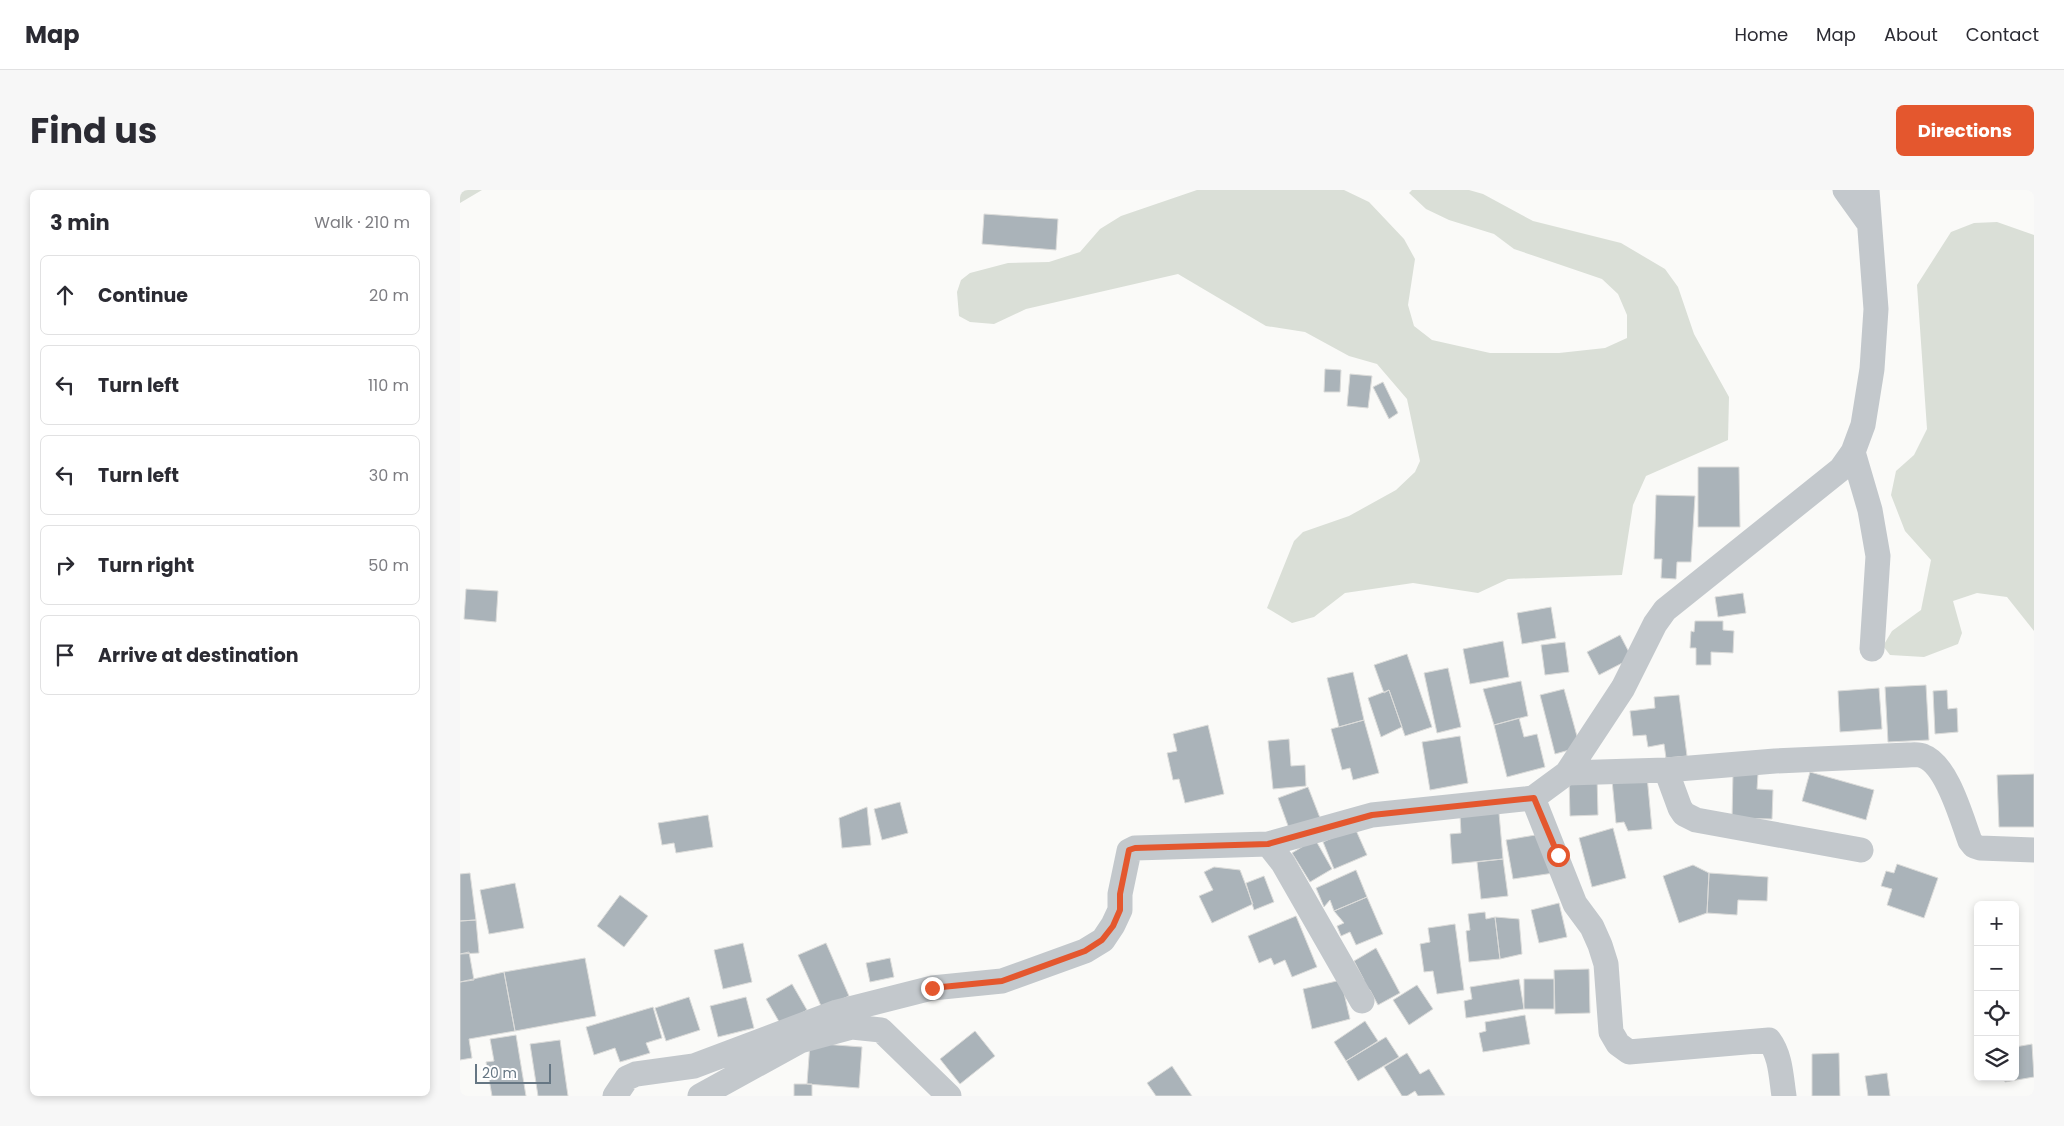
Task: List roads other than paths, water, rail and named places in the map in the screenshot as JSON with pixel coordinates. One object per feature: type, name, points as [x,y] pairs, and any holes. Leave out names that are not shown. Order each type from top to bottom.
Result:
[{"type":"street","points":[[1845,190],[1868,222]]},
{"type":"street","points":[[615,1096],[627,1078],[636,1074],[694,1066],[837,1012],[932,988],[1002,981],[1085,951],[1102,940],[1113,926],[1120,910],[1126,859],[1129,850],[1135,848],[1268,844],[1372,815],[1534,798],[1567,773],[1623,688],[1654,624],[1665,610],[1841,468],[1853,452],[1863,425],[1872,360],[1876,309],[1868,222],[1868,190]]},
{"type":"street","points":[[1853,452],[1870,510],[1878,556],[1872,649]]},
{"type":"street","points":[[1567,773],[1666,770],[1908,754],[1924,756],[1933,763],[1951,788],[1970,841],[1974,846],[1980,848],[2034,850]]},
{"type":"street","points":[[1666,770],[1680,808],[1684,814],[1696,820],[1861,850]]},
{"type":"street","points":[[1534,798],[1575,904],[1592,928],[1602,951],[1606,964],[1611,1032],[1618,1044],[1628,1052],[1769,1040],[1775,1048],[1779,1060],[1784,1096]]},
{"type":"street","points":[[1268,844],[1283,863],[1362,1001]]},
{"type":"street","points":[[700,1096],[800,1041],[852,1027],[881,1030],[949,1096]]}]
